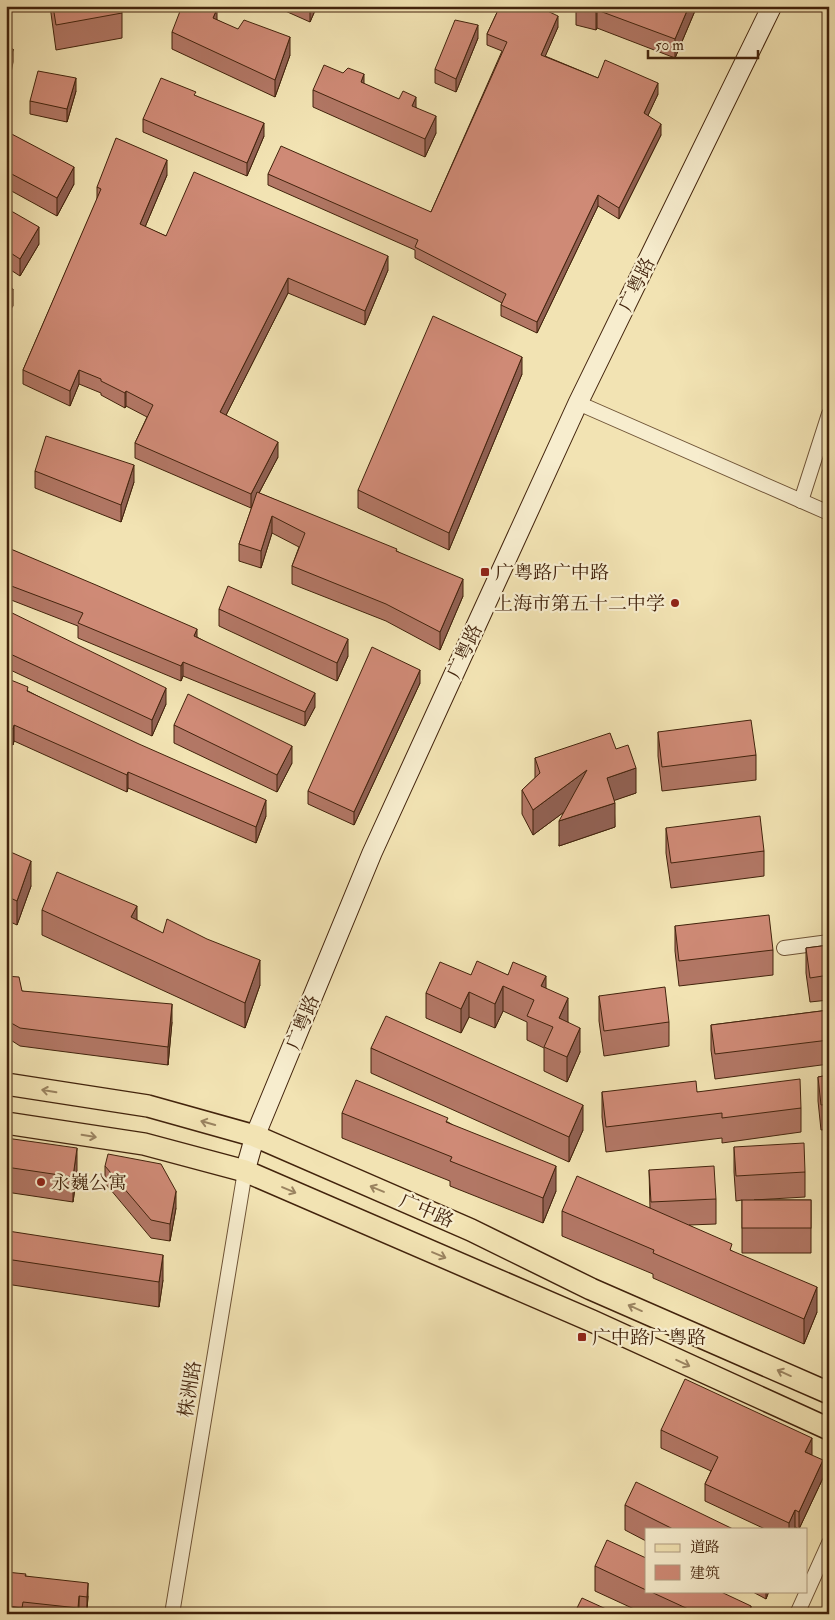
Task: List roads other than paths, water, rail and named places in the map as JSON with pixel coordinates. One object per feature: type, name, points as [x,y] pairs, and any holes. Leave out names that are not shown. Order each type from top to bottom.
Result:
[{"type":"main road","name":"广粤路","points":[[245,1171],[255,1136],[372,852],[578,403],[772,6]]},
{"type":"main road","name":"广中路","points":[[6,1084],[148,1106],[255,1136],[471,1230],[592,1289],[829,1393]]},
{"type":"main road","name":"广中路","points":[[6,1123],[144,1144],[245,1171],[592,1321],[829,1429]]},
{"type":"street","points":[[578,403],[829,513]]},
{"type":"street","points":[[801,501],[829,414]]},
{"type":"street","points":[[784,948],[829,942]]},
{"type":"street","name":"株洲路","points":[[172,1614],[245,1171]]},
{"type":"street","points":[[808,1590],[829,1543]]},
{"type":"street","points":[[797,1614],[807,1592]]},
{"type":"place","name":"广粤路广中路","points":[[485,572]]},
{"type":"place","name":"上海市第五十二中学","points":[[675,603]]},
{"type":"place","name":"永巍公寓","points":[[41,1182]]},
{"type":"place","name":"广中路广粤路","points":[[582,1337]]}]
